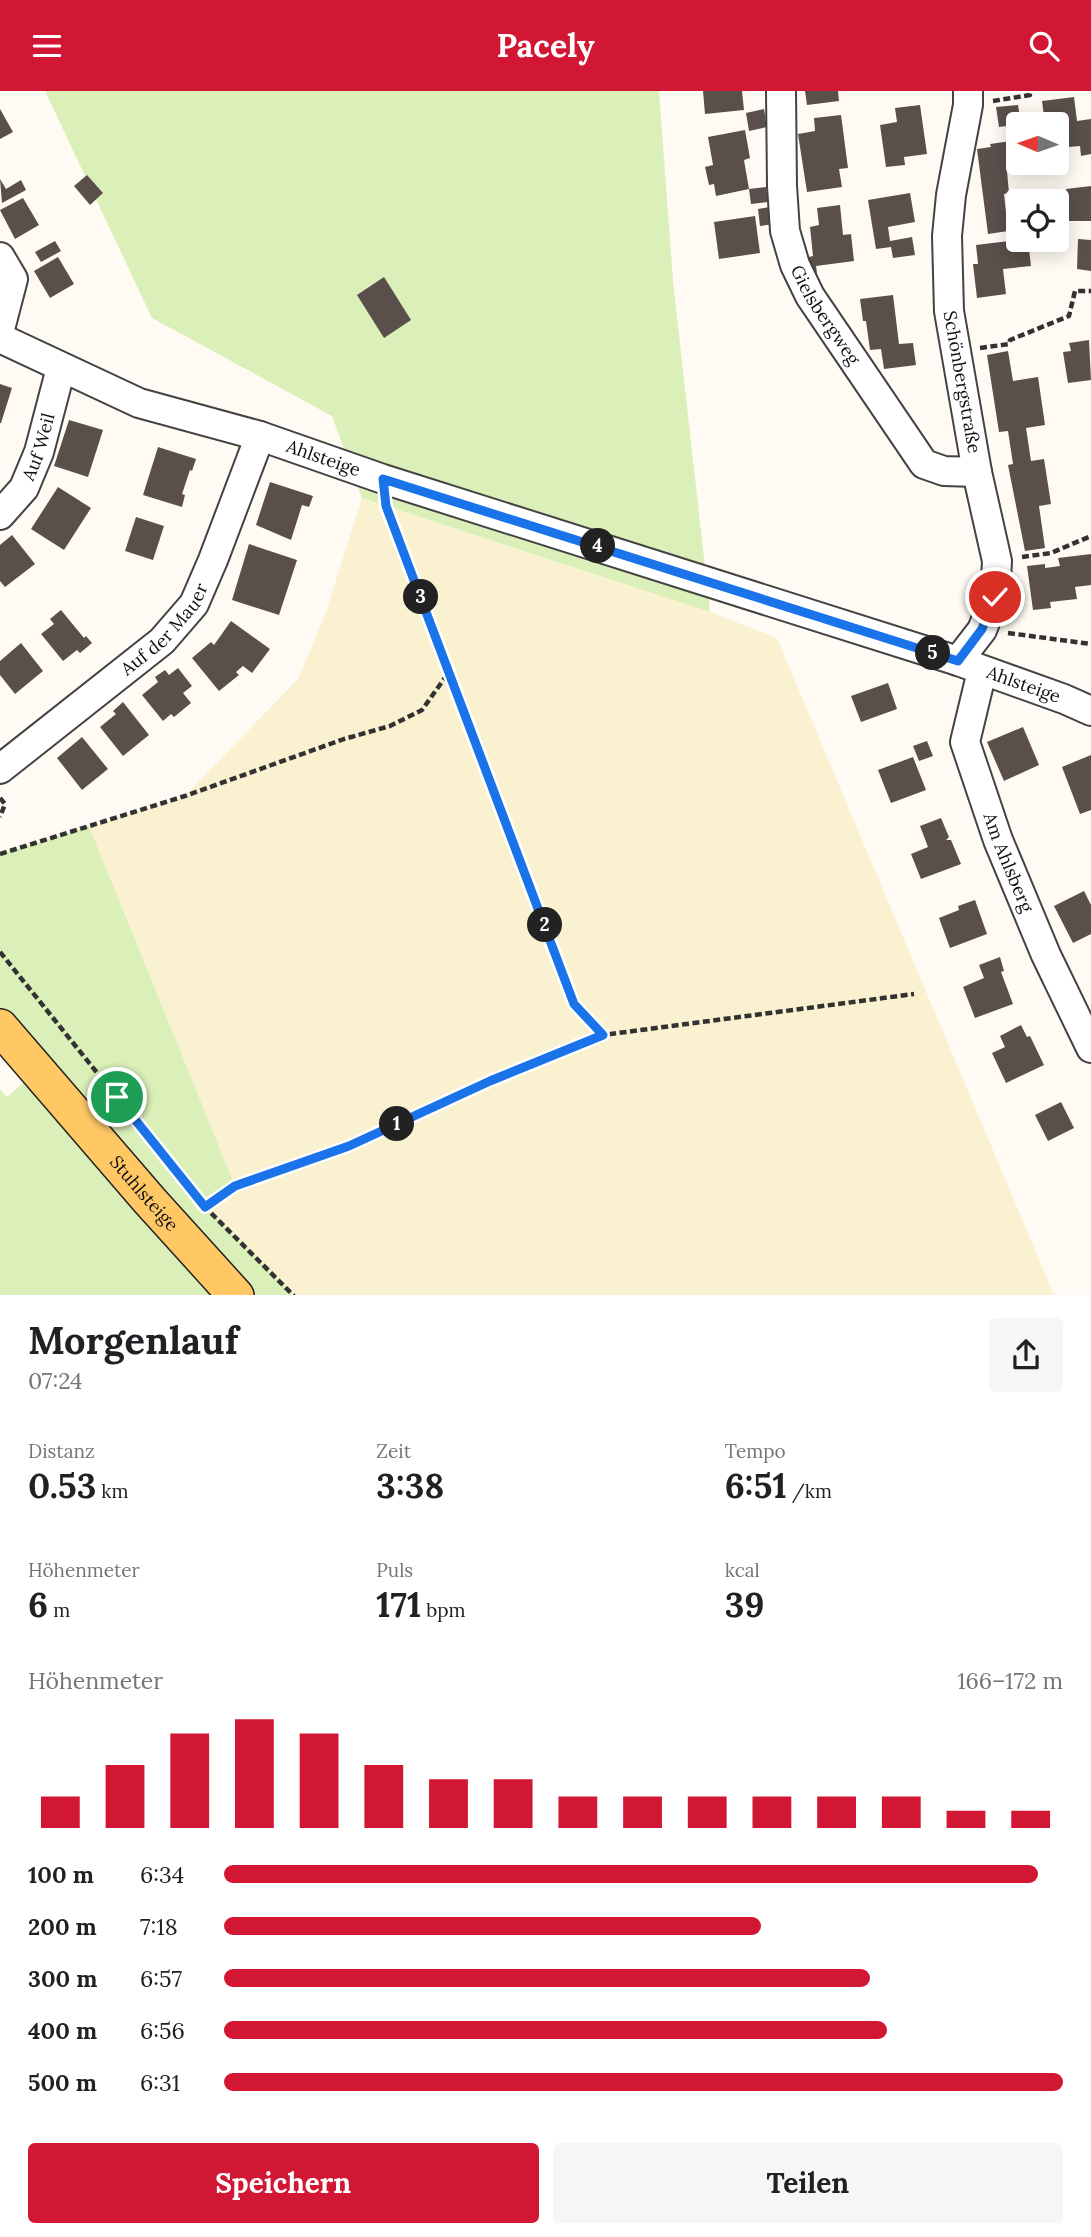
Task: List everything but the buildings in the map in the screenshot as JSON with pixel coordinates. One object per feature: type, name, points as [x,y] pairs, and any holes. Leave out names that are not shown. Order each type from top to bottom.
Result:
[{"type":"main road","name":"Stuhlsteige","points":[[0,1027],[235,1295]]},
{"type":"street","name":"Gielsbergweg","points":[[781,91],[785,231],[795,265],[810,296],[924,464],[943,471],[977,472]]},
{"type":"street","name":"Schönbergstraße","points":[[968,98],[951,195],[947,236],[950,311],[977,472],[997,561],[995,597],[970,666]]},
{"type":"street","points":[[0,257],[13,279],[0,329]]},
{"type":"street","name":"Ahlsteige","points":[[0,338],[139,403],[260,436],[383,479],[970,666],[1091,711]]},
{"type":"street","name":"Auf Weil","points":[[0,515],[24,488],[39,452],[61,368]]},
{"type":"street","name":"Auf der Mauer","points":[[0,769],[162,641],[194,604],[260,436]]},
{"type":"street","name":"Am Ahlsberg","points":[[970,666],[965,742],[999,840],[1046,955],[1091,1048]]},
{"type":"path","points":[[968,98],[1030,95],[1029,91]]},
{"type":"path","points":[[958,351],[1009,344],[1010,340],[1069,316],[1075,291],[1091,291]]},
{"type":"path","points":[[383,479],[386,506],[574,1004],[603,1035]]},
{"type":"path","points":[[997,561],[1051,553],[1091,536]]},
{"type":"path","points":[[982,629],[1091,644]]},
{"type":"path","points":[[0,854],[185,796],[344,739],[390,726],[422,710],[449,671]]},
{"type":"path","points":[[0,798],[5,804],[0,817]]},
{"type":"path","points":[[0,952],[205,1207],[293,1295]]},
{"type":"path","points":[[205,1207],[235,1186],[349,1146],[490,1081],[603,1035],[914,994]]},
{"type":"shaded area","points":[[362,498],[710,612],[777,638],[1054,1295],[294,1295],[205,1207],[235,1186],[89,826],[185,796],[298,679],[325,615]]},
{"type":"green space","points":[[45,91],[659,91],[673,281],[710,612],[362,498],[332,416],[152,318]]},
{"type":"green space","points":[[89,826],[235,1186],[205,1207],[294,1295],[0,1295],[0,1089],[7,1097],[37,1071],[0,1027],[0,854]]},
{"type":"route","points":[[117,1097],[205,1207],[235,1186],[349,1146],[490,1081],[603,1035],[574,1004],[386,506],[383,479],[958,661],[982,629],[995,597]]}]
